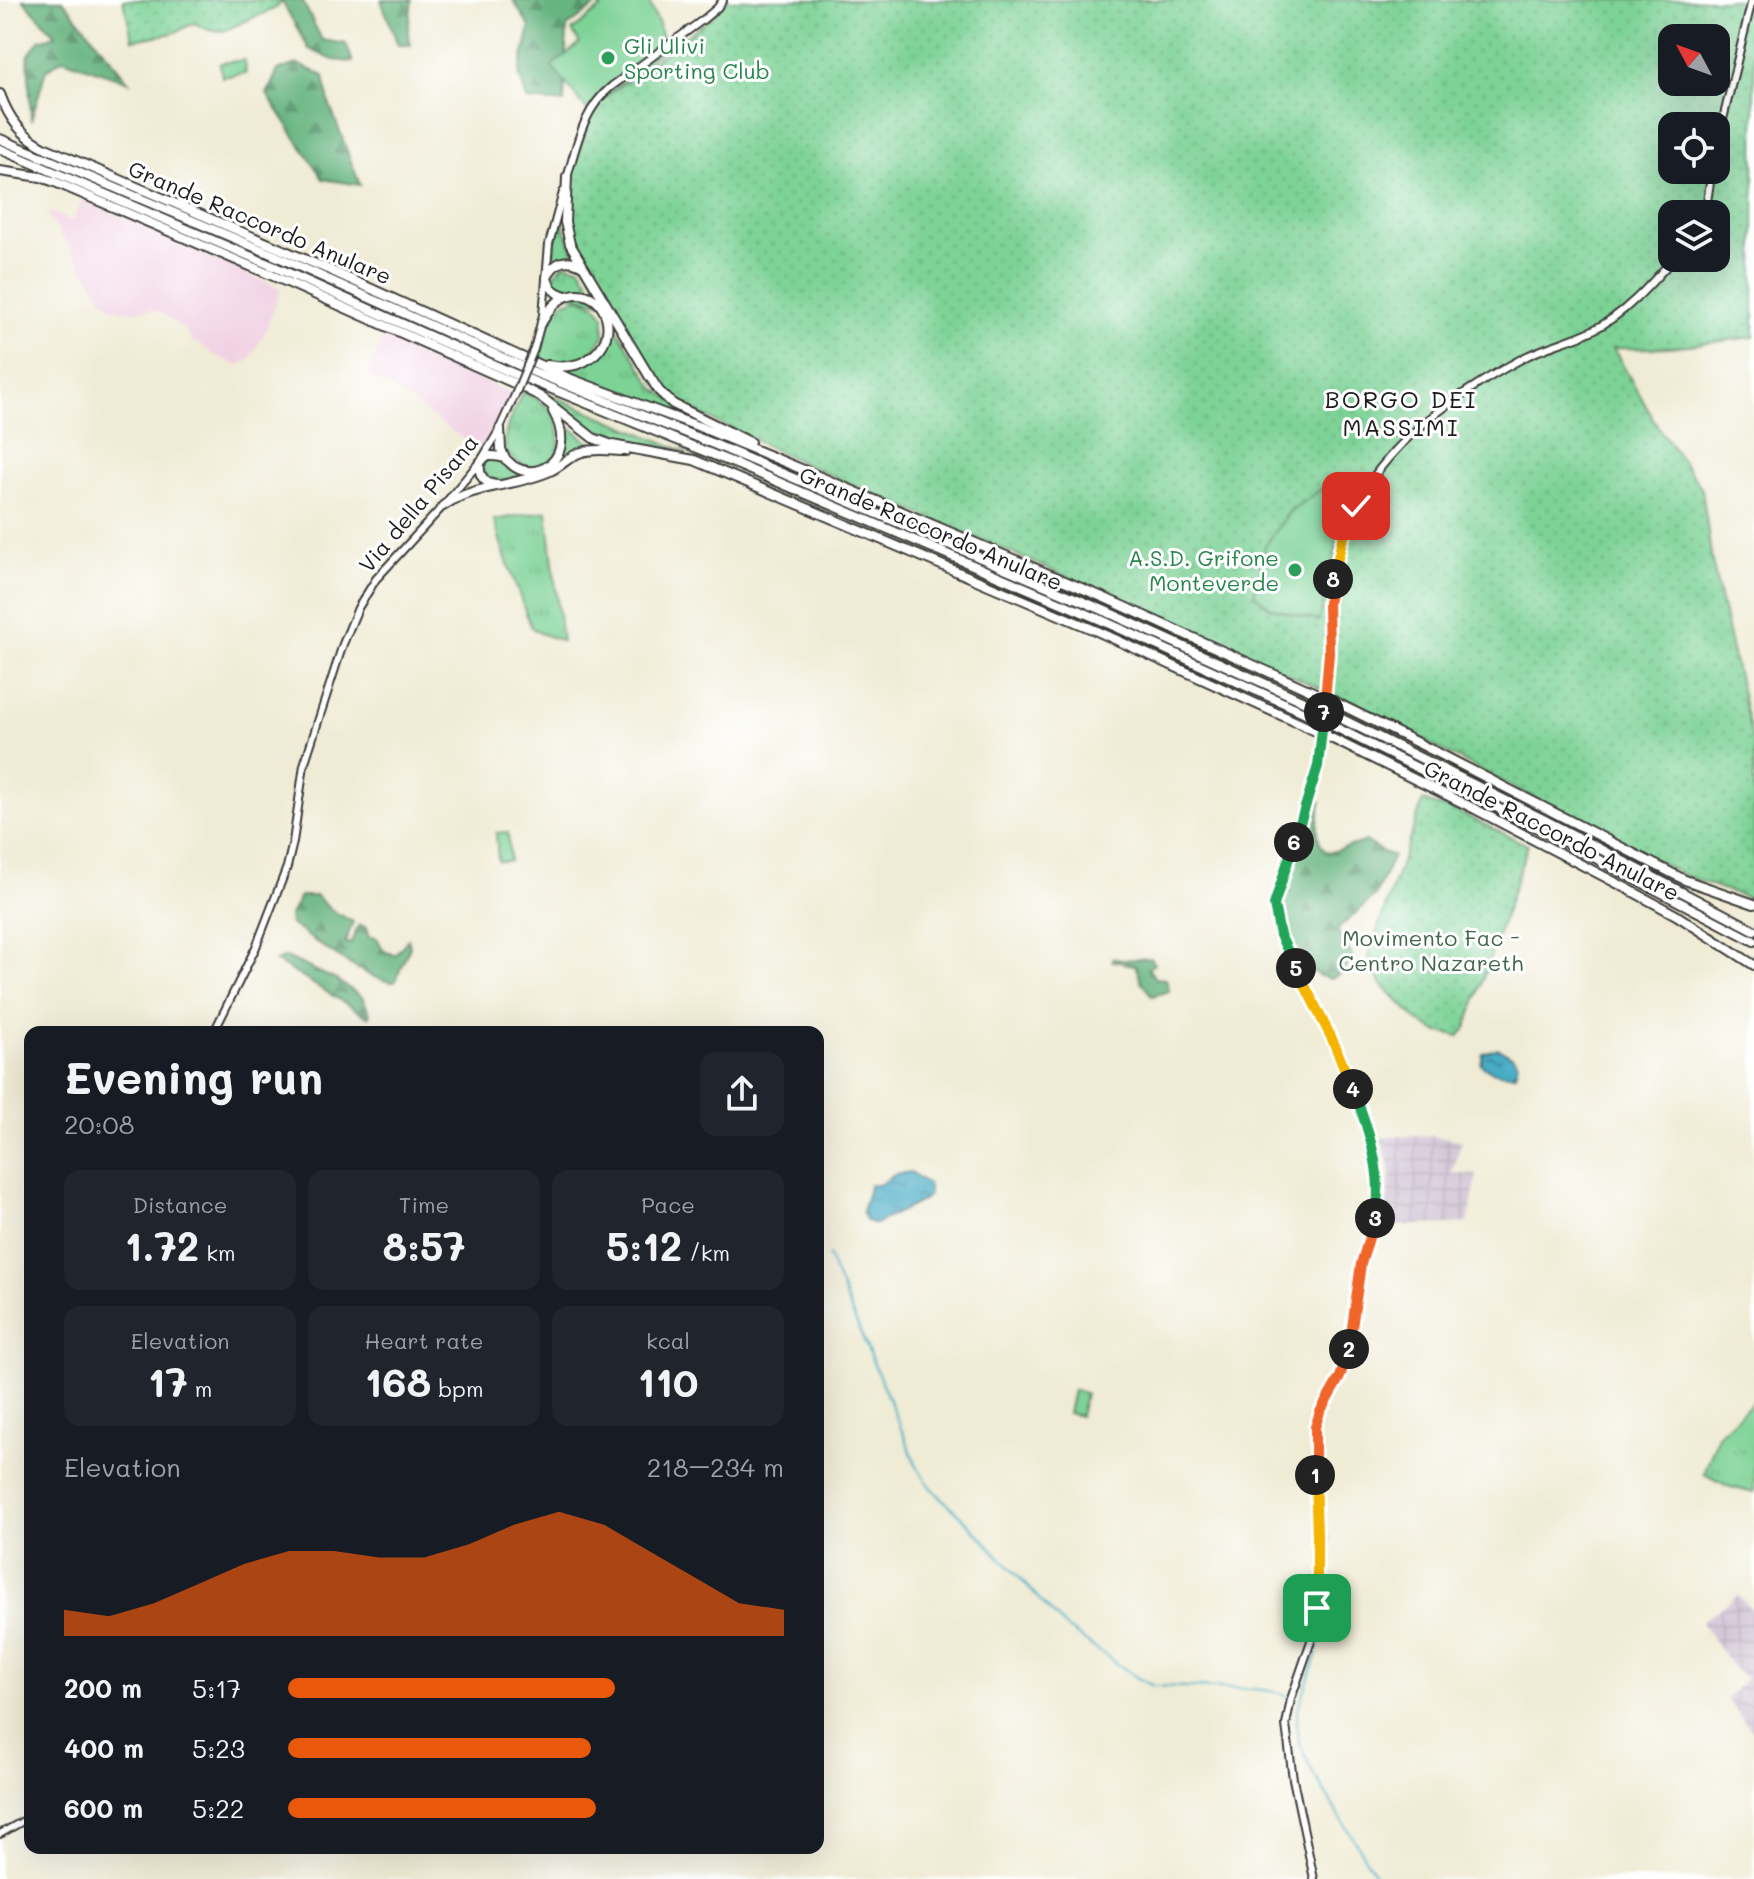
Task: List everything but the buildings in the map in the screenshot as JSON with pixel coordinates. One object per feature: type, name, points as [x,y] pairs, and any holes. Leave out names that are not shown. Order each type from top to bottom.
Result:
[{"type":"highway","name":"Grande Raccordo Anulare","points":[[0,94],[14,123],[42,146],[332,271],[526,372],[548,403],[593,438],[612,445],[694,460],[1097,631],[1475,809],[1676,915],[1754,965]]},
{"type":"highway","name":"Grande Raccordo Anulare","points":[[0,139],[276,256],[526,372]]},
{"type":"highway","name":"Grande Raccordo Anulare","points":[[0,149],[1323,714],[1503,799],[1754,930]]},
{"type":"highway","name":"Grande Raccordo Anulare","points":[[0,171],[55,182],[436,350],[526,372]]},
{"type":"highway","points":[[567,177],[567,233],[582,266],[648,374],[668,400],[823,478]]},
{"type":"highway","points":[[526,372],[579,364],[595,354],[606,339],[607,316],[600,305],[584,296],[566,296],[555,292],[547,278],[552,268],[560,262],[571,261],[582,266]]},
{"type":"highway","points":[[542,322],[554,305],[566,296]]},
{"type":"highway","points":[[526,372],[566,377],[700,427],[823,478]]},
{"type":"highway","points":[[500,485],[490,484],[482,477],[479,470],[482,459],[492,455],[505,459],[517,468],[535,472],[555,458],[560,447],[561,430],[548,403]]},
{"type":"highway","points":[[500,429],[505,459]]},
{"type":"highway","points":[[443,506],[460,496],[552,471],[574,455],[586,451],[679,456]]},
{"type":"highway","name":"Grande Raccordo Anulare","points":[[823,478],[1326,696],[1685,880],[1754,904]]},
{"type":"highway","name":"Grande Raccordo Anulare","points":[[1329,724],[1538,828],[1754,941]]},
{"type":"main road","name":"Via della Pisana","points":[[217,1026],[254,951],[289,861],[303,768],[356,612],[376,579],[482,459],[500,429],[534,349],[542,322],[549,244],[567,177],[591,109],[609,89],[708,16],[723,0]]},
{"type":"main road","points":[[1725,112],[1752,0]]},
{"type":"main road","points":[[1314,1879],[1293,1779],[1286,1725],[1291,1699],[1311,1641],[1317,1608],[1314,1431],[1320,1412],[1340,1377],[1347,1354],[1361,1264],[1379,1195],[1375,1163],[1357,1098],[1333,1041],[1280,935],[1275,912],[1275,898],[1313,784],[1323,737],[1329,653],[1328,603],[1342,541],[1356,504],[1387,458],[1402,442],[1422,424],[1491,377],[1526,357],[1611,320],[1661,272]]},
{"type":"main road","points":[[0,1834],[24,1820]]},
{"type":"shaded area","points":[[82,199],[281,289],[264,334],[249,360],[237,365],[216,356],[193,342],[185,330],[162,313],[150,309],[122,310],[105,301],[47,214],[51,212],[73,221]]},
{"type":"shaded area","points":[[384,337],[512,394],[482,452],[386,384],[367,375]]},
{"type":"shaded area","points":[[1419,1135],[1462,1140],[1452,1173],[1477,1175],[1468,1223],[1383,1226],[1391,1222],[1392,1216],[1385,1215],[1391,1170],[1381,1138]]},
{"type":"shaded area","points":[[1738,1595],[1754,1612],[1754,1733],[1726,1699],[1746,1678],[1733,1668],[1701,1622]]},
{"type":"green space","points":[[23,0],[63,0],[129,82],[63,59],[46,70],[31,121],[28,56],[39,40],[56,35]]},
{"type":"green space","points":[[123,0],[279,0],[281,3],[223,31],[209,30],[194,23],[174,33],[133,40]]},
{"type":"green space","points":[[281,0],[302,0],[322,40],[346,44],[353,62],[333,60],[309,49]]},
{"type":"green space","points":[[381,0],[412,0],[408,32],[411,45],[398,45]]},
{"type":"green space","points":[[513,0],[601,2],[567,27],[564,103],[527,100],[519,74],[530,27]]},
{"type":"green space","name":"Gli Ulivi Sporting Club","points":[[595,0],[648,0],[659,24],[663,49],[587,110],[552,66],[580,43],[572,31],[601,8]]},
{"type":"green space","points":[[727,0],[1754,0],[1754,337],[1666,347],[1613,348],[1658,427],[1702,489],[1712,562],[1754,747],[1754,900],[1685,876],[1331,693],[809,466],[683,406],[657,384],[574,246],[567,215],[570,181],[589,120],[602,100],[710,18]]},
{"type":"green space","points":[[244,60],[246,73],[222,77],[220,63]]},
{"type":"green space","points":[[297,64],[324,76],[329,103],[360,185],[323,179],[267,94],[278,70]]},
{"type":"green space","points":[[561,218],[576,259],[564,257],[552,263],[555,241]]},
{"type":"green space","points":[[564,264],[580,267],[601,302],[563,292],[556,287],[553,281]]},
{"type":"green space","points":[[580,298],[596,305],[604,316],[604,336],[590,355],[577,362],[552,364],[536,359],[553,311],[565,302]]},
{"type":"green space","points":[[610,318],[654,388],[711,426],[563,370],[591,358],[605,347],[611,330]]},
{"type":"green space","points":[[529,386],[688,453],[622,444],[602,438],[569,418]]},
{"type":"green space","points":[[523,392],[549,409],[558,431],[559,445],[555,456],[539,467],[519,463],[506,449],[508,424]]},
{"type":"green space","points":[[563,421],[587,441],[604,447],[555,464],[564,444]]},
{"type":"green space","points":[[493,457],[532,474],[501,481],[489,479],[482,469],[484,460]]},
{"type":"green space","name":"A.S.D. Grifone Monteverde","points":[[1323,488],[1352,504],[1339,534],[1319,621],[1271,608],[1254,594],[1265,546],[1290,511]]},
{"type":"green space","points":[[547,511],[562,641],[531,627],[494,520]]},
{"type":"green space","points":[[1315,799],[1321,802],[1318,837],[1328,853],[1366,841],[1393,856],[1375,896],[1337,930],[1353,957],[1344,972],[1331,979],[1309,969],[1281,916],[1282,898],[1303,825]]},
{"type":"green space","name":"Movimento Fac - Centro Nazareth","points":[[1423,801],[1445,806],[1528,845],[1466,1029],[1459,1036],[1437,1032],[1418,1021],[1380,983],[1368,956]]},
{"type":"green space","points":[[508,832],[510,861],[498,861],[496,833]]},
{"type":"green space","points":[[300,896],[316,896],[331,910],[353,922],[345,943],[350,944],[359,925],[366,927],[369,937],[377,938],[384,951],[395,955],[408,939],[410,946],[395,982],[356,968],[290,924],[289,917]]},
{"type":"green space","points":[[286,957],[336,980],[362,997],[370,1013],[368,1017],[275,961]]},
{"type":"green space","points":[[1112,958],[1151,958],[1154,964],[1148,968],[1155,978],[1166,979],[1169,991],[1152,996],[1141,981],[1135,965],[1112,961]]},
{"type":"green space","points":[[1073,1390],[1085,1393],[1080,1416],[1068,1413]]},
{"type":"green space","points":[[1754,1401],[1754,1493],[1730,1487],[1704,1474],[1718,1435]]},
{"type":"water","points":[[1498,1048],[1515,1058],[1518,1063],[1515,1074],[1493,1071],[1481,1064],[1483,1053]]},
{"type":"water","points":[[911,1172],[928,1185],[929,1195],[875,1224],[866,1221],[862,1212],[870,1184],[879,1185],[896,1174]]},
{"type":"waterway","points":[[828,1256],[916,1464],[930,1487],[972,1527],[1065,1627],[1153,1686],[1255,1689],[1289,1697]]},
{"type":"waterway","points":[[1330,1537],[1325,1620],[1297,1712],[1297,1729],[1313,1773],[1378,1879]]},
{"type":"place","name":"Gli Ulivi Sporting Club","points":[[608,58]]},
{"type":"place","name":"A.S.D. Grifone Monteverde","points":[[1295,570]]},
{"type":"district","name":"BORGO DEI MASSIMI","points":[[1401,412]]},
{"type":"route","points":[[1317,1608],[1314,1431],[1320,1412],[1340,1377],[1347,1354],[1359,1271],[1378,1205],[1379,1190],[1378,1175],[1357,1098],[1320,1013],[1280,935],[1274,905],[1318,766],[1329,653],[1328,603],[1342,541],[1356,506]]}]
